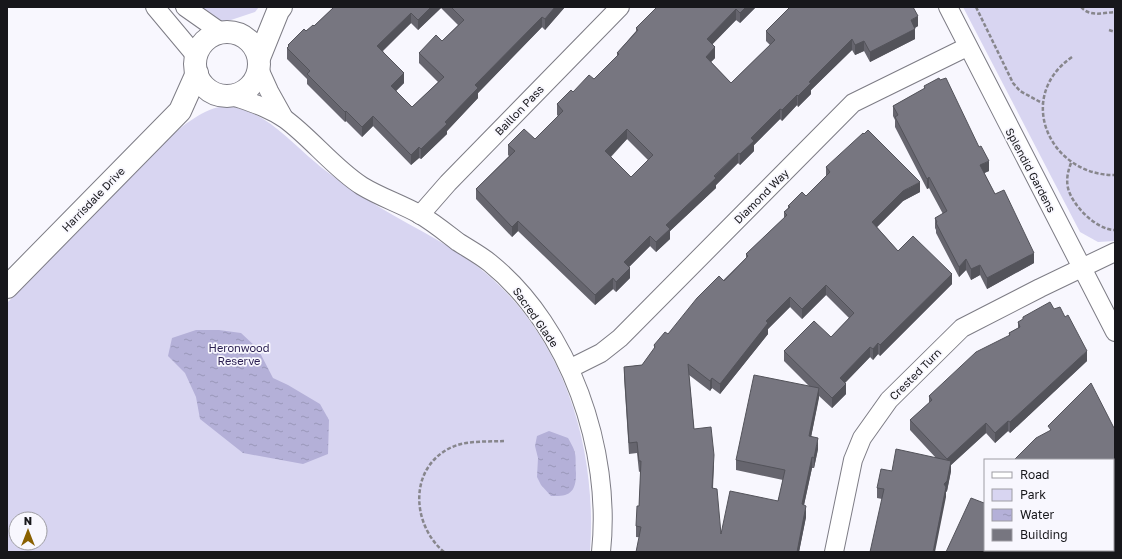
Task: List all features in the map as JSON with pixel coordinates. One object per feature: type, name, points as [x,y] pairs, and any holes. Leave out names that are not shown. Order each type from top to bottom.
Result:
[{"type":"street","points":[[155,7],[196,65],[201,83],[209,90],[224,95],[243,92],[250,86],[255,78],[279,9]]},
{"type":"street","points":[[185,7],[229,33],[251,43],[259,63]]},
{"type":"street","name":"Baillon Pass","points":[[420,215],[448,183],[620,7]]},
{"type":"street","name":"Splendid Gardens","points":[[948,7],[967,47],[1115,332]]},
{"type":"street","points":[[196,65],[200,46],[207,38],[229,33],[279,9]]},
{"type":"street","name":"Diamond Way","points":[[570,368],[601,352],[620,338],[853,103],[967,47]]},
{"type":"street","name":"Sacred Glade","points":[[259,63],[269,92],[286,120]]},
{"type":"street","name":"Harrisdale Drive","points":[[7,287],[180,111],[196,65]]},
{"type":"street","name":"Harrisdale Drive","points":[[180,111],[224,95]]},
{"type":"street","name":"Sacred Glade","points":[[224,95],[269,110],[286,120],[361,186],[420,215],[490,262],[518,288],[531,305],[570,368],[592,434],[600,474],[602,509],[601,552]]},
{"type":"street","name":"Crested Turn","points":[[834,552],[853,460],[862,438],[889,400],[962,328],[1115,252]]},
{"type":"path","points":[[976,7],[1013,83],[1020,91],[1042,103]]},
{"type":"path","points":[[1081,7],[1091,13],[1115,12]]},
{"type":"path","points":[[1109,30],[1115,32]]},
{"type":"path","points":[[1072,57],[1064,62],[1053,76],[1042,103],[1049,137],[1070,163],[1090,173],[1115,175]]},
{"type":"path","points":[[1070,163],[1067,173],[1068,188],[1076,205],[1096,223],[1106,228],[1115,230]]},
{"type":"path","points":[[444,552],[429,536],[420,514],[418,494],[426,471],[431,462],[451,448],[474,442],[504,441]]},
{"type":"green space","points":[[193,7],[259,7],[255,12],[225,22],[202,15]]},
{"type":"green space","points":[[963,7],[1115,7],[1115,241],[1098,242],[1080,232]]},
{"type":"green space","name":"Heronwood Reserve","points":[[227,106],[253,113],[264,119],[285,135],[319,166],[338,180],[366,199],[469,260],[501,287],[528,318],[550,353],[567,390],[579,429],[587,470],[591,511],[590,552],[7,552],[7,303],[166,140],[194,118],[210,110]]},
{"type":"water","points":[[196,330],[219,330],[241,333],[258,349],[273,378],[320,404],[329,420],[328,454],[303,464],[243,453],[200,419],[196,397],[185,373],[168,356],[172,338]]},
{"type":"water","points":[[549,431],[568,438],[575,452],[575,485],[571,492],[563,496],[551,496],[541,485],[537,477],[538,458],[535,446],[537,436]]},
{"type":"building","points":[[334,7],[431,7],[418,20],[411,13],[377,46],[404,73],[391,86],[412,107],[444,77],[419,53],[436,35],[442,41],[464,20],[451,7],[555,7],[545,19],[542,17],[475,85],[478,88],[445,122],[447,124],[421,149],[419,147],[411,155],[373,116],[362,127],[307,74],[310,71],[287,48],[289,46],[288,45],[304,29],[306,31],[313,25],[314,26]]},
{"type":"building","points":[[657,7],[746,7],[740,13],[736,9],[707,39],[715,47],[706,57],[731,83],[775,40],[766,31],[790,7],[913,7],[918,16],[911,20],[915,29],[870,52],[864,41],[855,45],[852,39],[809,82],[811,83],[798,96],[797,95],[782,110],[780,109],[751,138],[754,141],[740,154],[738,153],[714,176],[716,178],[666,225],[670,229],[656,242],[650,236],[624,262],[630,268],[616,282],[613,278],[595,295],[518,221],[512,227],[476,189],[515,151],[508,145],[524,129],[535,139],[563,111],[557,104],[571,90],[573,92],[589,75],[594,79],[619,54],[617,53],[638,30],[636,28]],"holes":[[[627,129],[653,155],[631,177],[605,151]]]},
{"type":"building","points":[[939,78],[940,80],[946,78],[979,147],[981,146],[989,161],[980,165],[995,194],[1004,190],[1034,253],[987,278],[980,265],[971,269],[966,259],[959,267],[936,223],[935,218],[947,211],[929,177],[927,179],[895,117],[898,115],[893,106],[925,88],[924,86]]},
{"type":"building","points":[[868,130],[920,182],[903,191],[872,222],[898,251],[913,236],[952,274],[880,345],[878,343],[873,349],[870,347],[840,378],[846,384],[832,398],[784,351],[814,321],[831,337],[854,313],[826,285],[802,309],[790,297],[766,321],[768,323],[720,384],[712,378],[710,381],[688,364],[694,429],[711,427],[714,455],[712,488],[717,489],[721,534],[730,491],[778,501],[785,470],[736,460],[754,375],[819,388],[809,436],[818,438],[814,458],[812,457],[802,504],[806,506],[797,552],[636,552],[641,527],[636,526],[637,506],[639,506],[641,461],[639,461],[637,442],[629,443],[624,367],[642,365],[655,347],[654,345],[665,332],[668,334],[697,298],[719,276],[724,281],[748,256],[746,254],[787,215],[784,212],[790,207],[788,206],[802,192],[806,196],[830,172],[826,167]]},
{"type":"building","points":[[1050,302],[1054,309],[1060,307],[1065,317],[1068,315],[1087,351],[1010,422],[1008,421],[995,433],[986,423],[947,459],[910,420],[932,400],[929,396],[976,352],[1010,335],[1009,333],[1020,327],[1018,322],[1023,319],[1023,317]]},
{"type":"building","points":[[1091,383],[1115,428],[1115,510],[1114,459],[1015,459],[1036,438],[1051,430],[1048,426]]},
{"type":"building","points":[[896,449],[951,461],[947,481],[944,484],[946,487],[933,552],[870,552],[884,489],[877,488],[881,469],[892,471]]},
{"type":"building","points":[[971,498],[984,503],[984,551],[1026,551],[1026,552],[946,552]]}]
